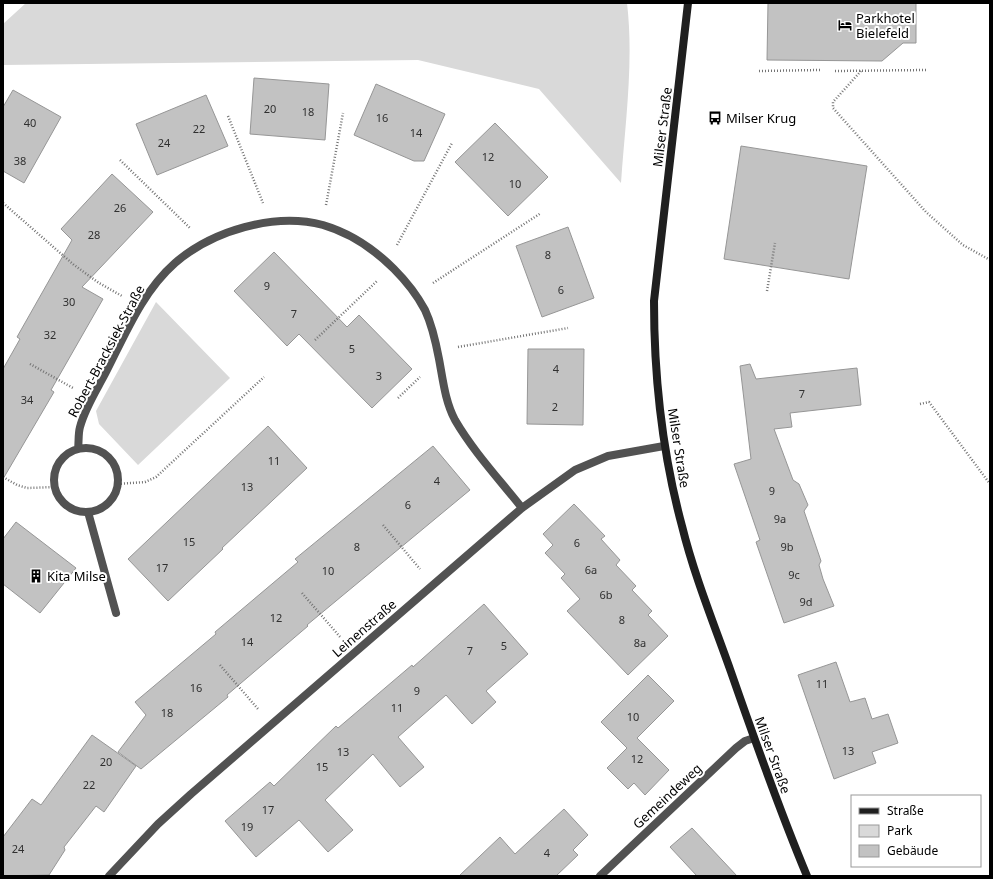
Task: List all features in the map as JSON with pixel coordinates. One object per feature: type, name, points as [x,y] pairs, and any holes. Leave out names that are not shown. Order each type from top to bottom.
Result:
[{"type":"main road","name":"Milser Straße","points":[[688,3],[654,301],[655,350],[664,446],[682,528],[700,584],[754,738],[790,836],[807,876]]},
{"type":"street","name":"Robert-Bracksiek-Straße","points":[[78,449],[79,428],[92,399],[140,306],[156,282],[169,268],[182,257],[204,243],[226,232],[270,222],[303,222],[322,225],[353,238],[373,250],[404,280],[424,309],[432,328],[444,389],[454,418],[477,452],[522,508]]},
{"type":"street","name":"Leinenstraße","points":[[109,876],[158,824],[522,508],[576,470],[608,456],[664,446]]},
{"type":"street","points":[[88,448],[99,451],[107,456],[114,464],[118,474],[118,484],[115,494],[110,502],[93,512],[83,512],[73,509],[65,504],[55,487],[54,477],[56,468],[62,459],[69,453],[78,449],[88,448]]},
{"type":"street","points":[[88,512],[116,613]]},
{"type":"street","name":"Gemeindeweg","points":[[600,876],[736,748],[745,741],[754,738]]},
{"type":"path","points":[[759,71],[820,70]]},
{"type":"path","points":[[835,71],[926,70]]},
{"type":"path","points":[[861,71],[833,102],[833,108],[926,212],[963,245],[990,260]]},
{"type":"path","points":[[322,225],[344,113]]},
{"type":"path","points":[[228,116],[270,222]]},
{"type":"path","points":[[315,340],[389,264],[452,143]]},
{"type":"path","points":[[120,160],[204,243]]},
{"type":"path","points":[[3,203],[74,265],[99,283],[140,306]]},
{"type":"path","points":[[415,295],[541,213]]},
{"type":"path","points":[[767,291],[775,243]]},
{"type":"path","points":[[437,350],[568,328]]},
{"type":"path","points":[[398,398],[439,359]]},
{"type":"path","points":[[30,364],[92,399]]},
{"type":"path","points":[[118,484],[145,482],[156,477],[264,377]]},
{"type":"path","points":[[920,404],[929,402],[990,484]]},
{"type":"path","points":[[3,477],[17,485],[27,488],[55,487]]},
{"type":"path","points":[[383,525],[433,585]]},
{"type":"path","points":[[302,593],[354,653]]},
{"type":"path","points":[[220,665],[271,725]]},
{"type":"green space","points":[[26,3],[627,3],[630,48],[627,116],[621,183],[539,89],[418,60],[3,65],[3,24]]},
{"type":"green space","points":[[156,302],[230,378],[138,465],[99,424],[96,411]]},
{"type":"building","name":"Parkhotel Bielefeld","points":[[768,3],[916,3],[916,43],[903,43],[882,61],[767,60]]},
{"type":"building","points":[[254,78],[329,84],[325,140],[250,134]]},
{"type":"building","points":[[376,84],[445,114],[424,161],[414,161],[354,135]]},
{"type":"building","points":[[13,90],[61,117],[24,183],[3,171],[3,107]]},
{"type":"building","points":[[206,95],[228,146],[157,175],[136,124]]},
{"type":"building","points":[[495,123],[548,177],[508,216],[455,162]]},
{"type":"building","points":[[741,146],[867,166],[849,279],[724,259]]},
{"type":"building","points":[[112,174],[153,212],[82,287],[103,299],[51,390],[54,392],[3,479],[3,369],[20,339],[17,337],[72,240],[61,229]]},
{"type":"building","points":[[568,227],[594,298],[542,317],[516,246]]},
{"type":"building","points":[[274,252],[347,327],[359,315],[412,369],[372,408],[299,334],[287,346],[234,291]]},
{"type":"building","points":[[528,349],[584,349],[583,425],[527,424]]},
{"type":"building","points":[[750,364],[756,379],[857,368],[861,405],[790,413],[792,427],[774,429],[793,480],[799,484],[808,505],[804,511],[821,561],[819,565],[823,579],[834,606],[784,623],[756,542],[760,540],[734,464],[751,459],[740,366]]},
{"type":"building","points":[[268,426],[307,468],[168,601],[128,559]]},
{"type":"building","points":[[433,446],[470,490],[307,625],[308,626],[227,695],[228,697],[141,769],[118,752],[146,715],[135,702],[298,562],[295,559]]},
{"type":"building","points":[[574,504],[605,536],[601,539],[620,560],[616,565],[636,586],[632,590],[652,611],[648,615],[668,636],[628,675],[567,611],[580,599],[561,578],[565,574],[545,553],[553,545],[543,534]]},
{"type":"building","name":"Kita Milse","points":[[16,522],[76,568],[40,613],[3,584],[3,539]]},
{"type":"building","points":[[484,604],[528,654],[486,691],[496,702],[472,724],[446,695],[398,737],[424,767],[400,787],[373,754],[325,800],[353,830],[328,852],[299,820],[256,857],[225,821],[270,782],[274,786],[336,726],[338,728],[412,665],[413,667]]},
{"type":"building","points":[[836,662],[850,702],[865,698],[872,719],[888,714],[898,743],[872,752],[876,763],[834,779],[798,675]]},
{"type":"building","points":[[648,675],[674,701],[637,738],[669,770],[645,795],[634,783],[628,789],[607,768],[627,748],[601,722]]},
{"type":"building","points":[[92,735],[136,766],[104,812],[96,806],[64,847],[65,850],[49,875],[3,876],[3,837],[32,799],[41,805]]},
{"type":"building","points":[[564,809],[588,835],[573,850],[578,855],[556,876],[459,876],[500,837],[515,854]]},
{"type":"building","points":[[692,828],[737,876],[697,876],[670,847]]},
{"type":"place","name":"Parkhotel Bielefeld","points":[[845,25]]},
{"type":"place","name":"Milser Krug","points":[[715,118]]},
{"type":"place","name":"Kita Milse","points":[[36,576]]}]
